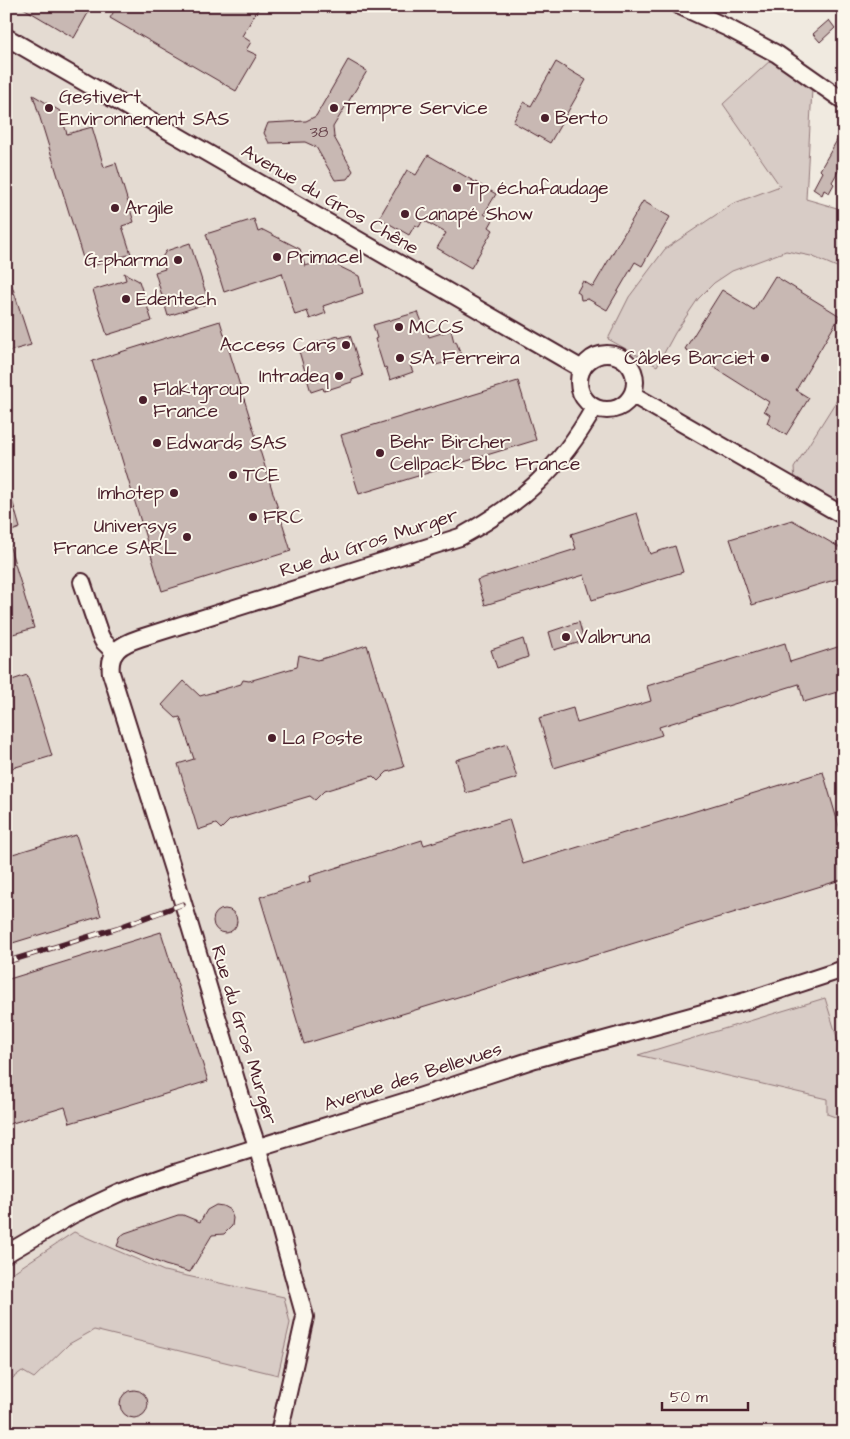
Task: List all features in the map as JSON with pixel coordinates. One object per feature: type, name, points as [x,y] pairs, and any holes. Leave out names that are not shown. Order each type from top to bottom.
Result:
[{"type":"street","points":[[680,6],[728,28],[777,54],[844,101]]},
{"type":"street","name":"Avenue du Gros Chêne","points":[[6,37],[582,369]]},
{"type":"street","points":[[603,354],[610,354],[622,359],[634,374],[635,381],[632,395],[625,404],[613,410],[594,408],[585,401],[580,391],[579,379],[582,369],[591,359],[603,354]]},
{"type":"street","points":[[632,395],[844,516]]},
{"type":"street","name":"Rue du Gros Murger","points":[[279,1433],[305,1317],[257,1146],[110,665],[115,653],[122,646],[140,638],[460,537],[492,519],[528,492],[562,456],[594,408]]},
{"type":"street","points":[[82,582],[100,635],[103,641],[115,653]]},
{"type":"street","name":"Avenue des Bellevues","points":[[6,1254],[72,1215],[119,1193],[178,1172],[535,1060],[746,1001],[844,969]]},
{"type":"shaded area","points":[[6,6],[665,6],[757,50],[812,89],[806,199],[844,210],[844,1433],[6,1433]]},
{"type":"shaded area","points":[[772,59],[812,89],[806,199],[844,210],[844,270],[811,256],[786,251],[732,271],[714,283],[698,299],[675,333],[657,366],[608,339],[629,297],[665,249],[732,204],[780,186],[723,104]]},
{"type":"shaded area","points":[[844,393],[844,509],[795,480],[794,468],[838,398]]},
{"type":"shaded area","points":[[825,998],[844,1060],[844,1124],[838,1118],[827,1114],[827,1099],[638,1055]]},
{"type":"shaded area","points":[[74,1232],[164,1271],[284,1297],[290,1323],[278,1375],[94,1330],[69,1344],[34,1378],[22,1371],[6,1383],[6,1277]]},
{"type":"building","points":[[20,6],[92,6],[74,38]]},
{"type":"building","points":[[117,6],[260,6],[242,36],[251,42],[246,50],[257,55],[236,91],[110,18]]},
{"type":"building","points":[[829,20],[835,28],[820,42],[813,34]]},
{"type":"building","points":[[348,60],[367,71],[333,127],[334,137],[353,171],[347,179],[335,180],[316,147],[305,142],[269,143],[264,133],[268,123],[306,121],[316,116]]},
{"type":"building","points":[[556,62],[586,80],[550,143],[513,122],[524,102],[531,106]]},
{"type":"building","points":[[33,95],[60,111],[67,134],[92,127],[104,167],[116,163],[134,222],[122,226],[131,254],[86,268]]},
{"type":"building","points":[[844,128],[844,161],[832,182],[834,184],[829,193],[824,190],[822,195],[813,189],[822,172],[820,170]]},
{"type":"building","points":[[428,155],[496,194],[484,214],[493,220],[489,227],[493,230],[471,268],[437,248],[446,233],[423,220],[419,227],[415,225],[409,235],[379,218],[407,170],[416,175]]},
{"type":"building","points":[[643,201],[670,217],[642,266],[635,262],[607,310],[588,299],[581,300],[580,294],[577,292],[583,281],[593,287]]},
{"type":"building","points":[[254,219],[258,232],[263,230],[300,249],[305,266],[326,260],[359,276],[363,293],[323,306],[326,313],[310,319],[307,311],[295,315],[282,273],[224,292],[206,234]]},
{"type":"building","points":[[190,243],[209,303],[168,316],[155,272],[165,269],[161,259],[166,251]]},
{"type":"building","points":[[8,273],[31,345],[6,352],[6,274]]},
{"type":"building","points":[[124,273],[139,281],[152,321],[107,335],[93,290],[126,280]]},
{"type":"building","points":[[775,276],[840,316],[796,390],[809,398],[786,435],[767,423],[770,415],[764,411],[769,402],[685,349],[722,290],[754,310]]},
{"type":"building","points":[[418,312],[429,337],[451,330],[454,342],[456,341],[462,358],[436,365],[434,357],[410,365],[413,372],[390,380],[386,367],[384,368],[375,339],[377,338],[373,325]]},
{"type":"building","points":[[220,321],[291,551],[162,591],[92,361]]},
{"type":"building","points":[[350,335],[363,376],[352,380],[352,382],[324,391],[323,388],[311,392],[299,351],[310,347],[309,345],[338,336],[339,338]]},
{"type":"building","points":[[518,381],[536,440],[359,494],[341,435]]},
{"type":"building","points":[[6,489],[9,489],[20,528],[6,533]]},
{"type":"building","points":[[637,513],[650,554],[675,546],[683,572],[592,600],[584,575],[485,605],[477,580],[576,549],[571,534]]},
{"type":"building","points":[[792,520],[844,550],[844,577],[752,605],[730,539]]},
{"type":"building","points":[[6,544],[9,544],[34,628],[6,636]]},
{"type":"building","points":[[579,622],[584,641],[554,650],[549,632]]},
{"type":"building","points":[[523,639],[528,657],[497,668],[491,650]]},
{"type":"building","points":[[785,643],[790,662],[844,645],[844,690],[804,702],[799,684],[659,727],[662,735],[554,768],[539,718],[573,708],[577,723],[651,701],[647,686]]},
{"type":"building","points":[[367,645],[404,767],[387,772],[378,781],[373,776],[324,791],[315,800],[310,796],[230,820],[221,829],[216,824],[198,830],[178,764],[194,759],[180,717],[176,718],[162,705],[184,681],[200,696],[241,684],[243,680],[249,681],[297,667],[299,655],[318,660]]},
{"type":"building","points":[[27,675],[52,756],[6,770],[6,682]]},
{"type":"building","points":[[507,744],[517,778],[466,793],[456,760]]},
{"type":"building","points":[[823,772],[844,843],[844,879],[304,1044],[260,897],[311,881],[310,876],[422,840],[424,845],[509,819],[523,864]]},
{"type":"building","points":[[76,835],[101,916],[6,945],[6,856]]},
{"type":"building","points":[[225,909],[233,913],[237,921],[233,929],[225,933],[217,929],[213,921],[217,913]]},
{"type":"building","points":[[161,932],[208,1081],[70,1123],[65,1107],[6,1125],[6,980]]},
{"type":"building","points":[[216,1205],[230,1210],[233,1218],[232,1226],[224,1234],[212,1235],[190,1272],[165,1265],[117,1246],[121,1236],[125,1233],[178,1215],[183,1215],[200,1222],[207,1210]]},
{"type":"building","points":[[134,1390],[144,1394],[148,1404],[144,1414],[134,1418],[124,1414],[120,1404],[124,1394]]},
{"type":"railway","points":[[6,962],[117,928],[183,904]]},
{"type":"place","name":"Gestivert Environnement SAS","points":[[49,108]]},
{"type":"place","name":"Tempre Service","points":[[334,108]]},
{"type":"place","name":"Berto","points":[[545,118]]},
{"type":"place","name":"Tp échafaudage","points":[[457,188]]},
{"type":"place","name":"Argile","points":[[115,208]]},
{"type":"place","name":"Canapé Show","points":[[405,214]]},
{"type":"place","name":"Primacel","points":[[277,257]]},
{"type":"place","name":"G-pharma","points":[[178,260]]},
{"type":"place","name":"Edentech","points":[[126,299]]},
{"type":"place","name":"MCCS","points":[[399,327]]},
{"type":"place","name":"Access Cars","points":[[346,345]]},
{"type":"place","name":"SA Ferreira","points":[[400,358]]},
{"type":"place","name":"Câbles Barciet","points":[[765,358]]},
{"type":"place","name":"Intradeq","points":[[339,376]]},
{"type":"place","name":"Flaktgroup France","points":[[143,400]]},
{"type":"place","name":"Edwards SAS","points":[[157,443]]},
{"type":"place","name":"Behr Bircher Cellpack Bbc France","points":[[380,453]]},
{"type":"place","name":"TCE","points":[[233,475]]},
{"type":"place","name":"Imhotep","points":[[174,493]]},
{"type":"place","name":"FRC","points":[[253,517]]},
{"type":"place","name":"Universys France SARL","points":[[187,537]]},
{"type":"place","name":"Valbruna","points":[[566,637]]},
{"type":"place","name":"La Poste","points":[[272,738]]}]
